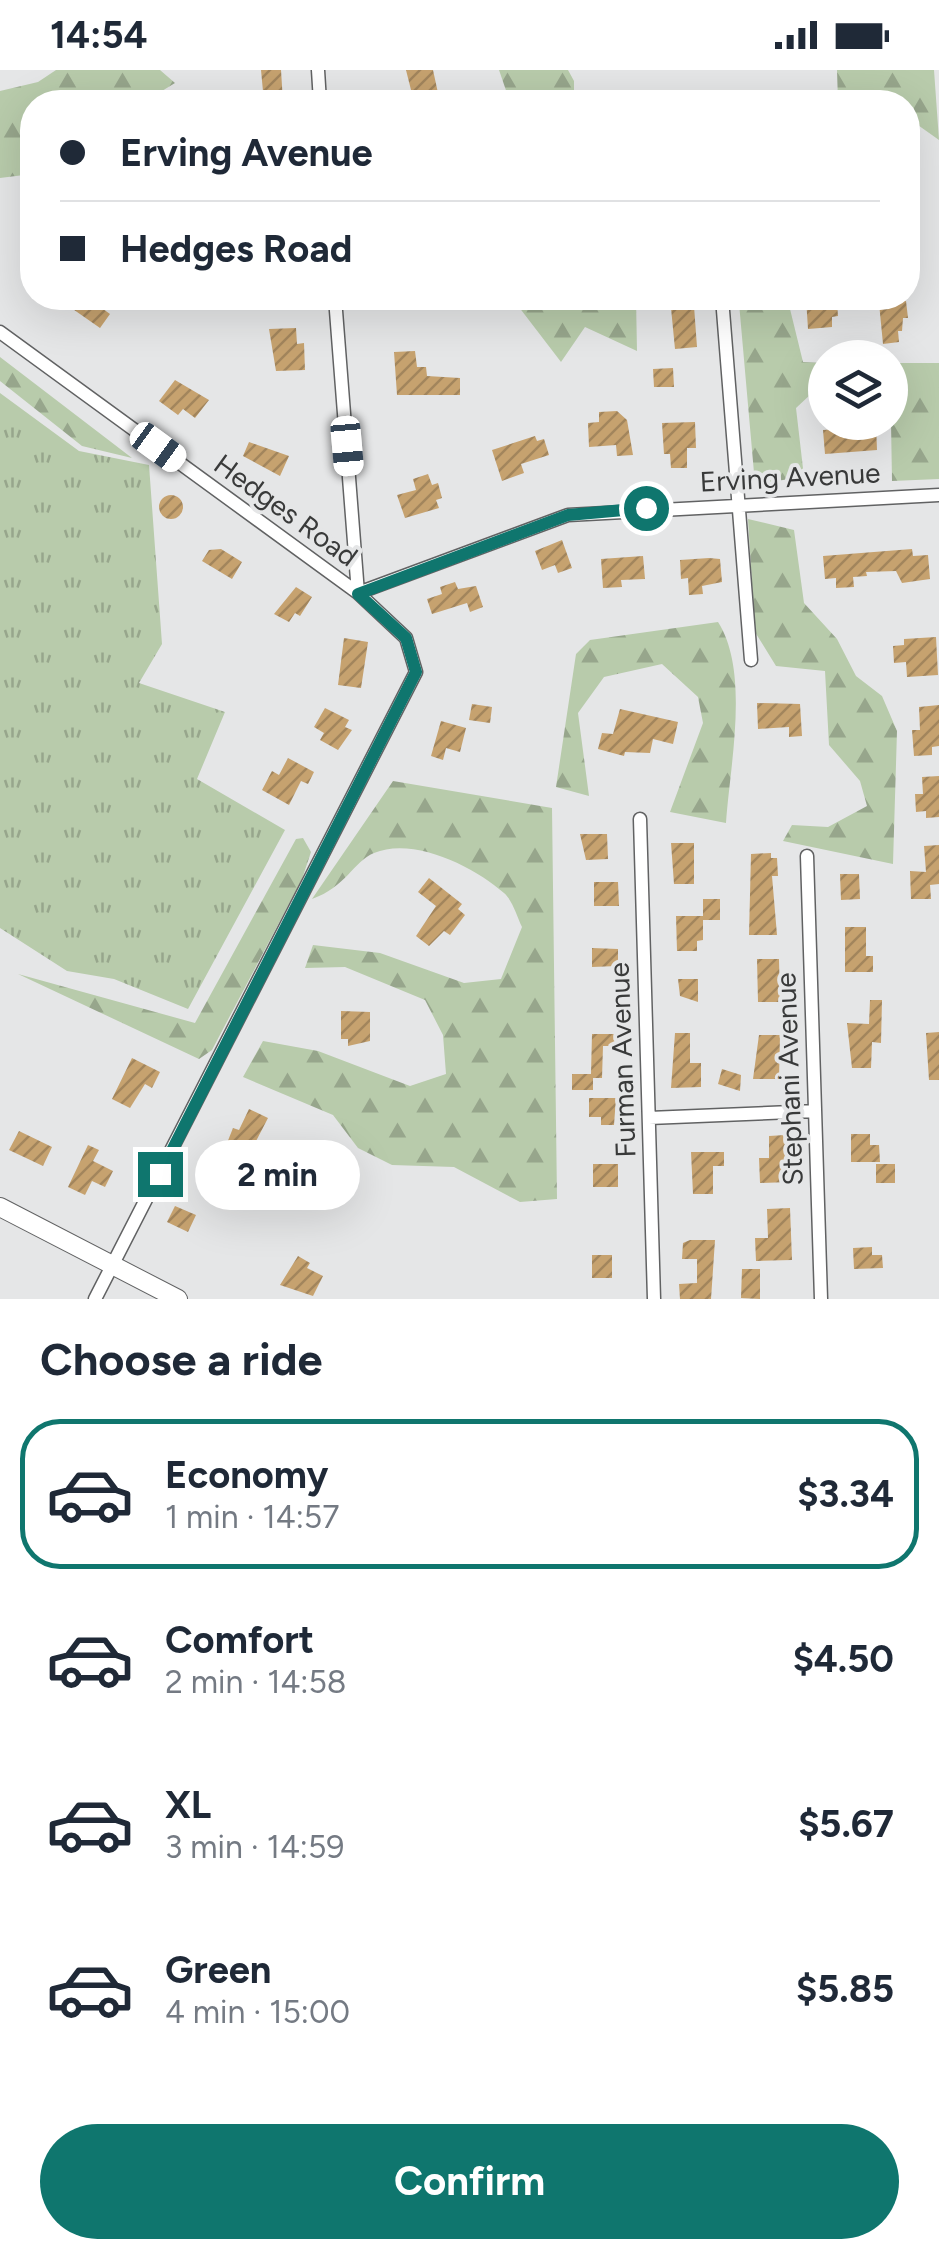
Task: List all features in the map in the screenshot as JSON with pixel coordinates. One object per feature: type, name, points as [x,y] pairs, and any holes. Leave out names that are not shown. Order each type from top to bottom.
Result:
[{"type":"main road","points":[[0,1208],[178,1299]]},
{"type":"street","points":[[337,310],[358,594]]},
{"type":"street","points":[[723,310],[751,660]]},
{"type":"street","name":"Hedges Road","points":[[0,332],[358,594],[406,638],[416,672],[96,1299]]},
{"type":"street","name":"Erving Avenue","points":[[358,594],[568,515],[939,496]]},
{"type":"street","name":"Furman Avenue","points":[[640,819],[654,1299]]},
{"type":"street","name":"Stephani Avenue","points":[[807,856],[820,1299]]},
{"type":"street","points":[[649,1118],[814,1111]]},
{"type":"green space","points":[[56,70],[160,70],[175,83],[164,90],[20,90],[20,176],[0,178],[0,91],[38,82]]},
{"type":"green space","points":[[499,70],[568,70],[574,81],[574,90],[506,90]]},
{"type":"green space","points":[[837,70],[934,70],[939,140],[920,127],[920,90],[838,90]]},
{"type":"green space","points":[[521,310],[636,310],[637,351],[585,327],[561,362]]},
{"type":"green space","points":[[740,310],[790,310],[803,362],[808,362],[808,397],[796,408],[804,477],[755,484]]},
{"type":"green space","points":[[0,357],[132,458],[82,446],[0,381]]},
{"type":"green space","points":[[908,363],[939,363],[939,479],[892,481],[891,440],[908,440]]},
{"type":"green space","points":[[0,393],[79,451],[149,465],[162,644],[139,683],[225,712],[197,779],[285,830],[188,1009],[114,979],[67,971],[0,928]]},
{"type":"green space","points":[[748,519],[794,530],[804,603],[837,639],[856,676],[882,696],[897,731],[893,864],[783,841],[792,825],[828,827],[867,806],[860,781],[829,745],[825,671],[776,666],[755,632]]},
{"type":"green space","points":[[718,622],[728,643],[736,692],[726,823],[670,812],[703,723],[698,697],[662,664],[604,677],[578,713],[589,796],[556,787],[576,654],[590,640]]},
{"type":"green space","points":[[393,781],[552,808],[557,1199],[520,1202],[454,1167],[392,1165],[358,1148],[333,1115],[243,1077],[263,1041],[318,1051],[410,1086],[446,1074],[443,1035],[425,1000],[345,967],[305,968],[313,945],[380,953],[464,983],[501,979],[522,927],[504,893],[460,864],[425,851],[390,849],[374,853],[333,888],[312,899]]},
{"type":"green space","points":[[303,838],[311,852],[302,879],[212,1050],[199,1059],[18,974],[195,1023],[296,839]]},
{"type":"building","points":[[261,70],[281,70],[282,90],[263,90]]},
{"type":"building","points":[[406,70],[433,70],[437,90],[411,90]]},
{"type":"building","points":[[74,310],[104,310],[110,314],[100,328]]},
{"type":"building","points":[[671,310],[694,310],[697,347],[675,349]]},
{"type":"building","points":[[807,310],[838,310],[838,316],[832,317],[832,327],[808,329]]},
{"type":"building","points":[[880,310],[907,310],[908,318],[903,318],[902,331],[898,331],[899,340],[883,340]]},
{"type":"building","points":[[296,328],[297,344],[304,343],[305,370],[276,371],[269,329]]},
{"type":"building","points":[[415,351],[417,367],[426,367],[427,376],[460,378],[460,395],[397,395],[394,352]]},
{"type":"building","points":[[673,368],[674,387],[654,387],[653,369]]},
{"type":"building","points":[[175,380],[209,400],[195,418],[183,409],[178,415],[159,401]]},
{"type":"building","points":[[617,411],[627,420],[633,455],[617,456],[616,445],[589,447],[588,423],[599,422],[599,412]]},
{"type":"building","points":[[695,422],[696,448],[687,448],[687,468],[671,468],[670,454],[664,454],[662,423]]},
{"type":"building","points":[[535,436],[537,441],[544,439],[549,455],[521,464],[524,473],[502,481],[492,450]]},
{"type":"building","points":[[824,440],[877,440],[877,450],[825,454]]},
{"type":"building","points":[[249,442],[289,456],[280,476],[243,456]]},
{"type":"building","points":[[428,474],[432,485],[438,483],[442,498],[436,500],[439,508],[405,518],[397,495],[416,490],[413,479]]},
{"type":"building","points":[[171,495],[183,507],[171,519],[159,507]]},
{"type":"building","points":[[562,540],[572,568],[558,573],[555,565],[542,570],[535,551]]},
{"type":"building","points":[[221,549],[242,562],[232,579],[202,561],[209,550]]},
{"type":"building","points":[[912,549],[913,556],[928,555],[930,579],[902,583],[896,571],[866,572],[867,576],[853,577],[854,587],[836,588],[836,578],[825,579],[823,556]]},
{"type":"building","points":[[643,556],[645,579],[621,580],[622,587],[603,588],[601,559]]},
{"type":"building","points":[[720,559],[722,582],[702,586],[703,594],[689,595],[688,578],[681,579],[680,560]]},
{"type":"building","points":[[455,582],[458,589],[476,586],[483,607],[470,612],[467,603],[432,614],[427,599],[442,594],[440,587]]},
{"type":"building","points":[[296,587],[312,597],[300,616],[295,613],[289,622],[274,614]]},
{"type":"building","points":[[936,637],[938,675],[907,677],[906,662],[894,663],[893,646],[904,645],[904,639]]},
{"type":"building","points":[[344,638],[368,642],[361,688],[338,685]]},
{"type":"building","points":[[757,703],[800,704],[802,736],[789,737],[789,727],[758,729]]},
{"type":"building","points":[[472,704],[492,707],[490,723],[469,720]]},
{"type":"building","points":[[939,705],[939,746],[932,747],[932,755],[914,756],[912,730],[920,730],[919,707]]},
{"type":"building","points":[[325,708],[349,720],[345,727],[352,730],[338,750],[320,740],[324,733],[314,727]]},
{"type":"building","points":[[620,709],[678,722],[673,744],[653,739],[650,753],[625,752],[624,756],[598,749],[602,733],[613,734]]},
{"type":"building","points":[[441,721],[466,728],[460,752],[446,748],[443,760],[431,756]]},
{"type":"building","points":[[288,758],[314,772],[308,784],[301,781],[289,805],[262,790],[272,771],[279,775]]},
{"type":"building","points":[[939,776],[939,817],[926,818],[926,811],[916,812],[915,794],[923,794],[922,777]]},
{"type":"building","points":[[580,834],[607,834],[608,859],[586,860]]},
{"type":"building","points":[[671,843],[694,843],[694,884],[674,884]]},
{"type":"building","points":[[939,845],[939,884],[930,885],[931,899],[911,899],[910,871],[926,872],[924,846]]},
{"type":"building","points":[[771,853],[771,858],[777,858],[778,876],[772,876],[777,935],[749,935],[751,854]]},
{"type":"building","points":[[840,874],[859,874],[860,899],[841,900]]},
{"type":"building","points":[[429,878],[462,904],[458,909],[465,915],[450,935],[444,931],[429,946],[416,936],[436,906],[418,892]]},
{"type":"building","points":[[594,882],[618,882],[619,906],[594,906]]},
{"type":"building","points":[[703,899],[720,899],[720,920],[703,920]]},
{"type":"building","points":[[676,916],[703,916],[703,940],[697,941],[697,951],[677,951]]},
{"type":"building","points":[[845,927],[866,927],[866,956],[873,956],[873,972],[845,972]]},
{"type":"building","points":[[592,948],[618,949],[618,966],[592,967]]},
{"type":"building","points":[[757,959],[779,959],[780,1002],[758,1002]]},
{"type":"building","points":[[678,979],[698,979],[698,1002],[680,996]]},
{"type":"building","points":[[870,1000],[882,1000],[881,1043],[872,1042],[871,1068],[852,1068],[847,1023],[869,1024]]},
{"type":"building","points":[[341,1011],[370,1012],[370,1041],[348,1046],[348,1039],[341,1039]]},
{"type":"building","points":[[939,1032],[939,1080],[929,1080],[926,1033]]},
{"type":"building","points":[[675,1033],[690,1033],[690,1063],[701,1063],[701,1087],[671,1088]]},
{"type":"building","points":[[592,1034],[621,1034],[621,1046],[603,1046],[602,1078],[593,1078],[593,1090],[572,1090],[572,1074],[591,1074]]},
{"type":"building","points":[[759,1035],[780,1035],[779,1079],[753,1079]]},
{"type":"building","points":[[132,1058],[160,1072],[152,1088],[145,1084],[130,1108],[112,1099]]},
{"type":"building","points":[[722,1069],[741,1075],[740,1091],[718,1084]]},
{"type":"building","points":[[589,1098],[616,1098],[614,1125],[601,1125],[601,1117],[589,1117]]},
{"type":"building","points":[[249,1109],[268,1118],[237,1178],[257,1190],[249,1204],[211,1183],[233,1128],[239,1130]]},
{"type":"building","points":[[19,1131],[52,1147],[43,1166],[9,1150]]},
{"type":"building","points":[[851,1134],[870,1134],[870,1145],[879,1145],[880,1162],[851,1162]]},
{"type":"building","points":[[785,1135],[789,1182],[760,1183],[759,1158],[769,1158],[769,1136]]},
{"type":"building","points":[[88,1145],[99,1150],[93,1161],[113,1171],[105,1187],[92,1181],[85,1195],[68,1187]]},
{"type":"building","points":[[691,1152],[724,1152],[724,1166],[713,1166],[713,1194],[693,1194]]},
{"type":"building","points":[[593,1164],[618,1164],[618,1187],[593,1187]]},
{"type":"building","points":[[876,1164],[895,1164],[895,1183],[876,1183]]},
{"type":"building","points":[[175,1206],[196,1215],[188,1232],[167,1222]]},
{"type":"building","points":[[790,1208],[792,1260],[756,1261],[755,1238],[768,1238],[767,1209]]},
{"type":"building","points":[[715,1240],[711,1299],[680,1299],[679,1284],[697,1283],[697,1259],[682,1259],[683,1243]]},
{"type":"building","points":[[872,1247],[872,1255],[882,1255],[883,1268],[854,1269],[853,1248]]},
{"type":"building","points":[[592,1255],[612,1255],[612,1278],[592,1278]]},
{"type":"building","points":[[298,1256],[310,1263],[307,1268],[323,1276],[313,1296],[280,1285]]},
{"type":"building","points":[[742,1269],[760,1269],[760,1299],[741,1298]]},
{"type":"route","points":[[160,1174],[416,672],[406,638],[358,594],[568,515],[646,508]]}]
